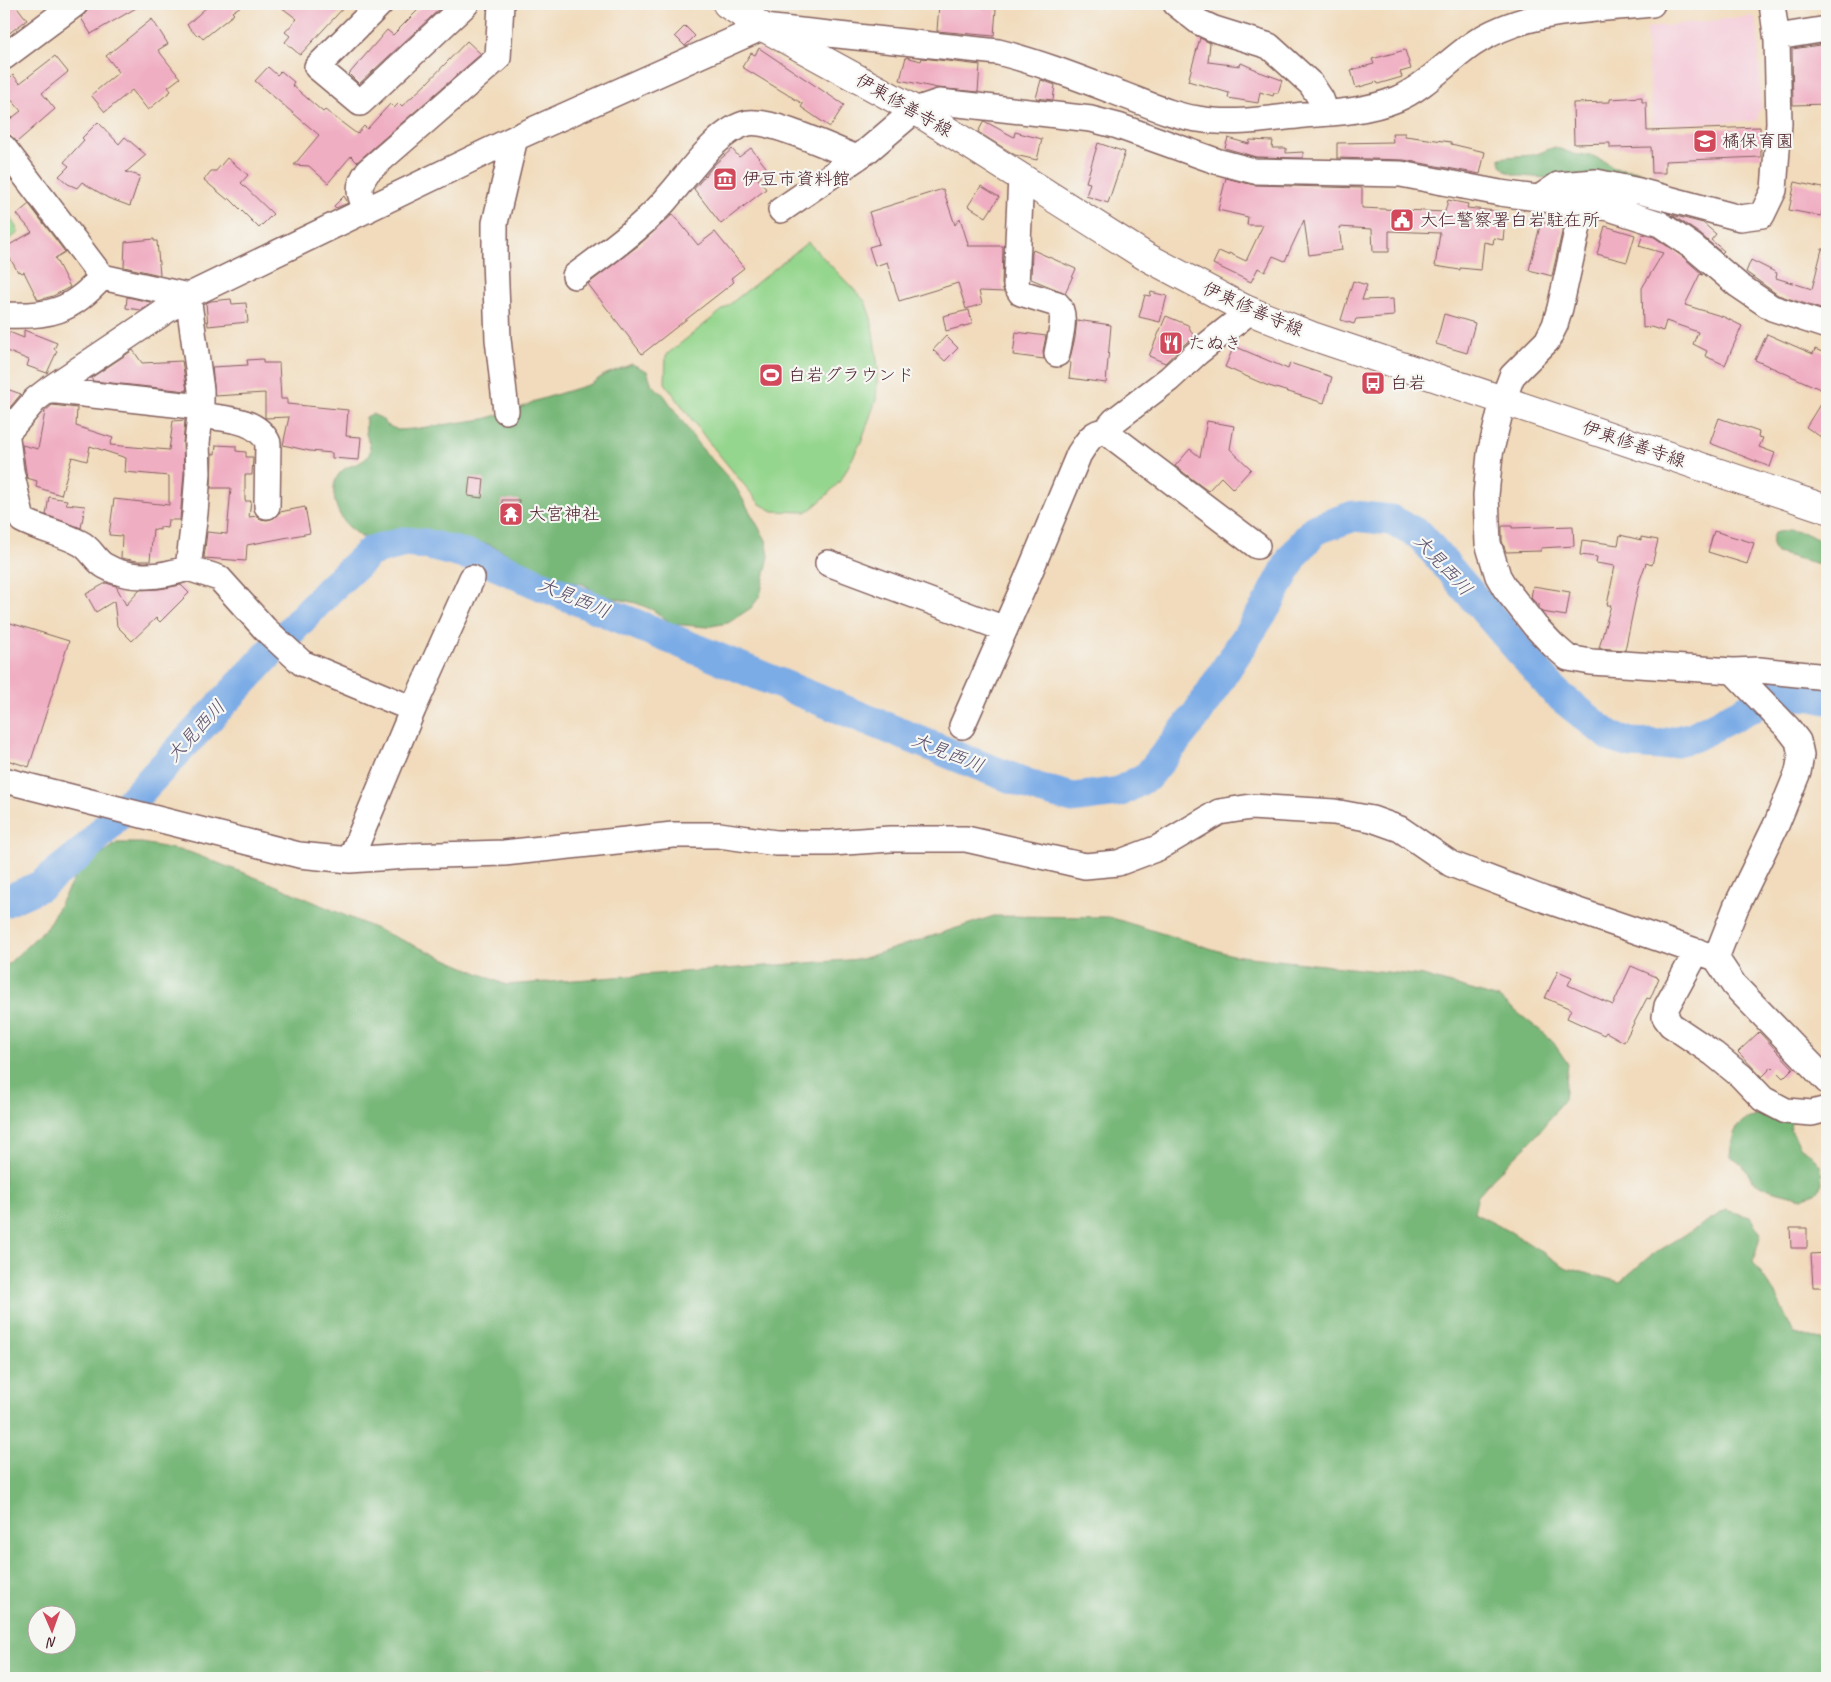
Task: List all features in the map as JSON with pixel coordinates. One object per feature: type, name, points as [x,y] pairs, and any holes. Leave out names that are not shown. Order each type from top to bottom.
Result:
[{"type":"main road","name":"伊東修善寺線","points":[[727,4],[763,27],[916,110],[1145,256],[1250,311],[1312,336],[1827,509]]},
{"type":"street","points":[[4,57],[75,4]]},
{"type":"street","points":[[380,4],[317,67],[360,103],[466,4]]},
{"type":"street","points":[[367,210],[361,199],[359,189],[361,180],[368,171],[498,58],[500,4]]},
{"type":"street","points":[[1176,4],[1199,22],[1214,29],[1269,46],[1312,84],[1321,98],[1326,113]]},
{"type":"street","points":[[413,709],[302,663],[264,629],[219,578],[188,568],[164,575],[141,576],[119,572],[104,566],[89,548],[80,543],[13,519],[5,430],[12,427],[35,400],[48,390],[188,296],[516,138],[763,27],[998,52],[1030,60],[1182,116],[1214,121],[1243,121],[1371,107],[1398,99],[1473,44],[1495,32],[1542,16],[1592,6],[1652,4]]},
{"type":"street","points":[[1539,198],[1558,185],[1596,182],[1639,191],[1740,218],[1762,215],[1774,190],[1779,123],[1777,37],[1772,4]]},
{"type":"street","points":[[1777,37],[1827,29]]},
{"type":"street","points":[[781,210],[891,133],[916,110],[939,102],[1090,119],[1118,126],[1216,161],[1254,171],[1401,174],[1500,193],[1610,208],[1660,224],[1692,246],[1738,285],[1772,308],[1827,326]]},
{"type":"street","points":[[575,276],[645,221],[668,198],[710,148],[733,130],[748,123],[760,123],[776,127],[857,158]]},
{"type":"street","points":[[506,411],[498,339],[494,259],[495,223],[516,138]]},
{"type":"street","points":[[4,148],[102,277],[188,296]]},
{"type":"street","points":[[1021,177],[1016,285],[1021,293],[1057,304],[1060,307],[1062,316],[1057,354]]},
{"type":"street","points":[[1583,204],[1555,325],[1547,341],[1512,376],[1503,400],[1490,454],[1486,495],[1488,542],[1498,576],[1504,588],[1535,626],[1568,658],[1592,662],[1736,675],[1758,670],[1827,677]]},
{"type":"street","points":[[4,315],[42,315],[63,309],[77,302],[102,277]]},
{"type":"street","points":[[188,296],[201,390],[201,411],[197,443],[198,473],[188,568]]},
{"type":"street","points":[[962,726],[1079,454],[1089,438],[1105,431],[1114,421],[1169,379],[1197,353],[1250,311]]},
{"type":"street","points":[[48,390],[201,411],[254,426],[264,434],[268,443],[266,506]]},
{"type":"street","points":[[1105,431],[1257,546]]},
{"type":"street","points":[[828,563],[1005,629]]},
{"type":"street","points":[[350,860],[413,709],[472,578]]},
{"type":"street","points":[[1736,675],[1788,728],[1798,741],[1801,755],[1798,772],[1777,823],[1736,907],[1707,954],[1667,1006],[1665,1017],[1671,1025],[1741,1076],[1763,1099],[1786,1111],[1812,1113],[1827,1109]]},
{"type":"street","points":[[4,780],[299,855],[350,860],[504,853],[673,835],[719,834],[776,843],[966,838],[1085,866],[1118,864],[1158,848],[1219,812],[1251,806],[1334,812],[1372,819],[1400,829],[1451,864],[1543,898],[1707,954],[1734,985],[1827,1081]]},
{"type":"shaded area","points":[[1754,16],[1758,30],[1761,110],[1758,111],[1758,121],[1652,125],[1646,28]]},
{"type":"green space","points":[[1555,147],[1576,155],[1590,155],[1614,168],[1639,171],[1663,182],[1662,187],[1521,176],[1503,169],[1500,162],[1500,158],[1535,154]]},
{"type":"green space","points":[[4,207],[19,232],[4,244]]},
{"type":"green space","name":"白岩グラウンド","points":[[808,242],[865,301],[871,318],[878,367],[876,400],[861,442],[841,480],[825,497],[806,512],[773,511],[760,504],[707,440],[665,383],[666,355]]},
{"type":"green space","points":[[632,364],[647,371],[652,385],[664,395],[698,444],[734,484],[766,540],[769,556],[760,596],[751,608],[728,623],[706,627],[672,624],[653,610],[636,603],[600,595],[583,584],[543,576],[524,562],[488,544],[416,532],[361,537],[344,522],[340,515],[334,492],[337,477],[345,468],[365,459],[370,452],[366,431],[366,417],[372,414],[381,418],[387,425],[398,430],[484,419],[591,384],[604,375]]},
{"type":"green space","points":[[1789,530],[1805,533],[1827,544],[1827,566],[1777,553],[1772,543],[1774,533]]},
{"type":"green space","points":[[117,843],[142,843],[189,852],[270,883],[506,985],[861,959],[994,916],[1109,917],[1232,955],[1423,976],[1499,998],[1551,1039],[1568,1064],[1564,1100],[1534,1138],[1478,1195],[1474,1213],[1511,1232],[1567,1268],[1620,1282],[1650,1256],[1726,1210],[1750,1217],[1761,1234],[1753,1262],[1775,1294],[1794,1334],[1827,1340],[1827,1678],[4,1678],[4,968],[47,927],[77,873]]},
{"type":"green space","points":[[1764,1111],[1792,1119],[1791,1131],[1801,1147],[1809,1152],[1821,1167],[1822,1183],[1818,1192],[1802,1198],[1771,1190],[1753,1181],[1742,1164],[1730,1157],[1736,1129],[1744,1121]]},
{"type":"building","points":[[15,4],[27,20],[4,37],[4,10]]},
{"type":"building","points":[[94,4],[143,4],[91,34],[81,18],[89,7]]},
{"type":"building","points":[[212,4],[244,4],[232,12],[234,14],[203,39],[199,34],[197,36],[187,25]]},
{"type":"building","points":[[277,4],[347,4],[300,55],[285,42],[290,36],[285,32],[297,19]]},
{"type":"building","points":[[424,4],[445,4],[359,84],[349,74],[387,30],[393,35]]},
{"type":"building","points":[[939,4],[970,4],[970,6],[996,9],[994,36],[937,31]]},
{"type":"building","points":[[152,19],[168,44],[158,50],[180,78],[168,87],[171,91],[148,110],[132,90],[105,112],[91,95],[119,72],[106,56]]},
{"type":"building","points":[[685,26],[695,36],[685,46],[675,36]]},
{"type":"building","points":[[1200,38],[1210,43],[1208,62],[1240,66],[1241,63],[1282,80],[1278,93],[1274,93],[1273,96],[1260,92],[1258,103],[1228,98],[1229,93],[1188,81]]},
{"type":"building","points":[[467,41],[481,54],[357,162],[351,156],[328,183],[309,166],[294,165],[319,135],[255,81],[268,67],[277,75],[281,71],[294,82],[292,85],[323,112],[325,110],[357,134],[364,126],[367,129],[390,104],[394,108],[399,103],[402,106]]},
{"type":"building","points":[[1827,44],[1827,104],[1793,105],[1792,49]]},
{"type":"building","points":[[759,48],[844,105],[830,127],[801,107],[803,104],[742,67],[751,53],[755,55]]},
{"type":"building","points":[[1405,50],[1411,69],[1400,72],[1402,77],[1356,88],[1351,70],[1374,64],[1372,59]]},
{"type":"building","points":[[55,56],[68,72],[42,93],[55,109],[17,142],[10,135],[4,134],[4,124],[21,111],[4,91],[4,83],[13,75],[20,83]]},
{"type":"building","points":[[906,57],[921,61],[922,58],[980,65],[978,92],[937,88],[900,80]]},
{"type":"building","points":[[1041,80],[1055,85],[1053,100],[1036,98]]},
{"type":"building","points":[[1642,97],[1642,102],[1646,102],[1647,131],[1760,127],[1761,157],[1665,161],[1665,173],[1652,173],[1651,147],[1610,148],[1610,143],[1574,144],[1573,103],[1610,102],[1610,99]]},
{"type":"building","points":[[984,121],[1014,137],[1015,132],[1042,139],[1037,160],[1015,155],[978,132]]},
{"type":"building","points":[[98,122],[119,144],[125,137],[146,155],[126,172],[140,176],[130,206],[108,198],[82,182],[77,188],[68,184],[59,176],[69,166],[64,162],[84,140],[82,138]]},
{"type":"building","points":[[1392,133],[1405,133],[1405,136],[1451,142],[1451,144],[1485,152],[1480,174],[1404,160],[1337,158],[1337,143],[1393,142]]},
{"type":"building","points":[[1228,138],[1249,144],[1250,140],[1273,141],[1272,148],[1286,148],[1286,153],[1303,152],[1303,158],[1256,157],[1225,148]]},
{"type":"building","points":[[1098,143],[1125,152],[1108,203],[1086,196],[1090,183],[1086,182]]},
{"type":"building","points":[[751,148],[769,171],[758,179],[766,189],[721,224],[694,189],[715,164],[732,149],[739,157]]},
{"type":"building","points":[[227,158],[248,175],[241,183],[273,214],[259,228],[229,198],[228,200],[204,180],[211,171],[216,171]]},
{"type":"building","points":[[1226,178],[1254,185],[1362,188],[1362,208],[1445,212],[1448,200],[1468,204],[1467,208],[1506,212],[1503,240],[1494,238],[1493,244],[1484,242],[1481,270],[1460,268],[1460,270],[1435,266],[1440,233],[1389,231],[1389,252],[1373,252],[1372,229],[1339,227],[1342,250],[1309,255],[1304,220],[1285,261],[1273,256],[1265,272],[1258,268],[1251,282],[1213,264],[1219,251],[1228,255],[1229,253],[1246,261],[1263,225],[1247,225],[1248,217],[1218,210]]},
{"type":"building","points":[[1795,182],[1827,189],[1821,216],[1789,210]]},
{"type":"building","points":[[981,186],[999,197],[986,217],[968,206]]},
{"type":"building","points":[[943,189],[955,225],[960,218],[967,246],[1003,246],[1002,284],[1004,292],[979,291],[982,304],[966,309],[958,283],[899,301],[887,262],[875,266],[869,247],[879,244],[869,212]]},
{"type":"building","points":[[344,196],[348,203],[336,208],[334,206]]},
{"type":"building","points":[[29,204],[65,252],[55,258],[70,287],[53,296],[38,300],[24,272],[18,272],[4,248],[32,232],[17,214]]},
{"type":"building","points":[[673,214],[698,245],[715,232],[744,268],[731,278],[734,282],[642,354],[588,284],[639,245]]},
{"type":"building","points":[[1672,215],[1703,223],[1716,234],[1711,240],[1724,251],[1722,253],[1700,234]]},
{"type":"building","points":[[1541,222],[1563,228],[1552,276],[1529,270]]},
{"type":"building","points":[[1605,226],[1635,235],[1627,262],[1597,254]]},
{"type":"building","points":[[1643,234],[1654,237],[1683,257],[1703,275],[1700,274],[1685,305],[1724,317],[1742,326],[1725,365],[1705,356],[1707,351],[1693,344],[1698,332],[1666,321],[1663,331],[1651,327],[1643,328],[1642,288],[1663,253],[1639,246]]},
{"type":"building","points":[[154,239],[154,241],[157,241],[160,275],[124,267],[125,242]]},
{"type":"building","points":[[1822,249],[1827,249],[1827,311],[1778,295],[1746,272],[1751,260],[1777,273],[1776,278],[1812,289]]},
{"type":"building","points":[[1033,250],[1076,269],[1065,293],[1031,279]]},
{"type":"building","points":[[1353,281],[1367,285],[1362,300],[1393,299],[1394,316],[1356,319],[1354,324],[1341,320]]},
{"type":"building","points":[[1151,292],[1167,296],[1160,322],[1139,317],[1145,295],[1150,296]]},
{"type":"building","points":[[127,297],[150,302],[149,305],[141,310],[126,308]]},
{"type":"building","points":[[231,299],[232,304],[246,303],[248,322],[208,326],[206,303]]},
{"type":"building","points":[[969,310],[972,324],[946,331],[943,316]]},
{"type":"building","points":[[1444,314],[1475,323],[1467,353],[1436,344]]},
{"type":"building","points":[[1166,316],[1188,325],[1194,337],[1165,363],[1149,356]]},
{"type":"building","points":[[1077,320],[1111,325],[1106,383],[1069,378],[1071,363],[1069,362]]},
{"type":"building","points":[[24,330],[57,343],[54,349],[57,351],[47,373],[27,366],[29,360],[4,350],[9,332],[24,338]]},
{"type":"building","points":[[1016,332],[1046,336],[1043,351],[1044,359],[1013,355]]},
{"type":"building","points":[[1767,334],[1813,354],[1815,349],[1827,354],[1827,392],[1755,360]]},
{"type":"building","points":[[946,336],[958,348],[945,361],[933,350]]},
{"type":"building","points":[[1234,346],[1288,369],[1290,363],[1332,377],[1324,403],[1266,385],[1225,367]]},
{"type":"building","points":[[133,350],[142,363],[182,361],[187,391],[93,381],[91,378]]},
{"type":"building","points":[[263,359],[263,363],[279,363],[281,399],[287,399],[287,404],[348,410],[346,436],[361,437],[359,460],[332,458],[332,453],[310,451],[283,445],[289,417],[265,418],[265,393],[215,396],[212,367],[248,365],[247,360]]},
{"type":"building","points":[[4,388],[21,394],[7,411],[4,410]]},
{"type":"building","points":[[1827,393],[1827,441],[1806,427]]},
{"type":"building","points":[[52,405],[77,408],[76,426],[113,438],[110,445],[169,450],[173,421],[185,420],[183,443],[184,473],[180,520],[168,520],[167,528],[153,529],[150,561],[121,558],[122,536],[109,535],[114,499],[169,505],[169,476],[125,472],[126,458],[90,446],[87,461],[72,457],[61,495],[36,487],[37,481],[27,478],[22,445],[38,449],[44,412]]},
{"type":"building","points":[[1719,418],[1759,432],[1758,437],[1763,438],[1759,447],[1775,453],[1770,467],[1710,443]]},
{"type":"building","points":[[1207,421],[1234,426],[1230,449],[1251,469],[1233,489],[1221,477],[1208,491],[1175,466],[1190,449],[1200,457]]},
{"type":"building","points":[[216,445],[236,446],[236,451],[246,452],[246,457],[253,457],[252,475],[245,475],[245,501],[251,501],[249,517],[257,516],[260,519],[267,520],[274,518],[280,512],[305,507],[310,533],[247,545],[246,561],[204,558],[207,532],[227,534],[231,488],[211,488],[212,454],[215,454]]},
{"type":"building","points":[[470,477],[484,479],[482,498],[468,496]]},
{"type":"building","points":[[49,497],[67,500],[66,504],[85,506],[81,528],[46,515]]},
{"type":"building","points":[[502,500],[519,500],[519,524],[502,524]]},
{"type":"building","points":[[1502,526],[1512,526],[1512,528],[1573,526],[1574,546],[1541,548],[1541,551],[1506,552],[1502,541]]},
{"type":"building","points":[[1714,531],[1754,543],[1747,564],[1708,552]]},
{"type":"building","points":[[1620,535],[1641,540],[1641,537],[1658,540],[1652,565],[1646,563],[1639,583],[1625,650],[1599,648],[1611,605],[1607,605],[1615,566],[1596,563],[1597,557],[1580,555],[1582,540],[1618,545]]},
{"type":"building","points":[[106,583],[116,586],[126,605],[140,590],[181,585],[189,593],[160,622],[156,618],[132,641],[117,626],[114,601],[96,612],[86,594]]},
{"type":"building","points":[[1533,586],[1570,592],[1566,616],[1542,612],[1539,604],[1531,598]]},
{"type":"building","points":[[4,621],[69,641],[29,767],[4,759]]},
{"type":"building","points":[[1631,966],[1659,978],[1650,999],[1647,998],[1624,1042],[1606,1032],[1604,1035],[1567,1018],[1571,1009],[1545,998],[1558,971],[1572,977],[1568,985],[1613,1005]]},
{"type":"building","points":[[1759,1032],[1793,1068],[1783,1078],[1772,1067],[1762,1077],[1738,1052]]},
{"type":"building","points":[[1790,1228],[1807,1228],[1807,1248],[1791,1248]]},
{"type":"building","points":[[1827,1253],[1827,1287],[1813,1287],[1811,1254]]},
{"type":"waterway","name":"大見西川","points":[[4,902],[40,886],[85,850],[329,590],[371,551],[405,542],[425,544],[480,558],[545,587],[963,759],[1040,789],[1073,798],[1119,792],[1148,776],[1197,714],[1269,602],[1292,558],[1314,530],[1354,516],[1391,520],[1420,535],[1556,693],[1611,737],[1631,743],[1660,745],[1693,737],[1777,694],[1813,696],[1827,699]]},
{"type":"place","name":"橘保育園","points":[[1705,141]]},
{"type":"place","name":"伊豆市資料館","points":[[725,179]]},
{"type":"place","name":"大仁警察署白岩駐在所","points":[[1402,220]]},
{"type":"place","name":"たぬき","points":[[1171,343]]},
{"type":"place","name":"白岩グラウンド","points":[[771,375]]},
{"type":"place","name":"白岩","points":[[1373,383]]},
{"type":"place","name":"大宮神社","points":[[511,514]]}]
